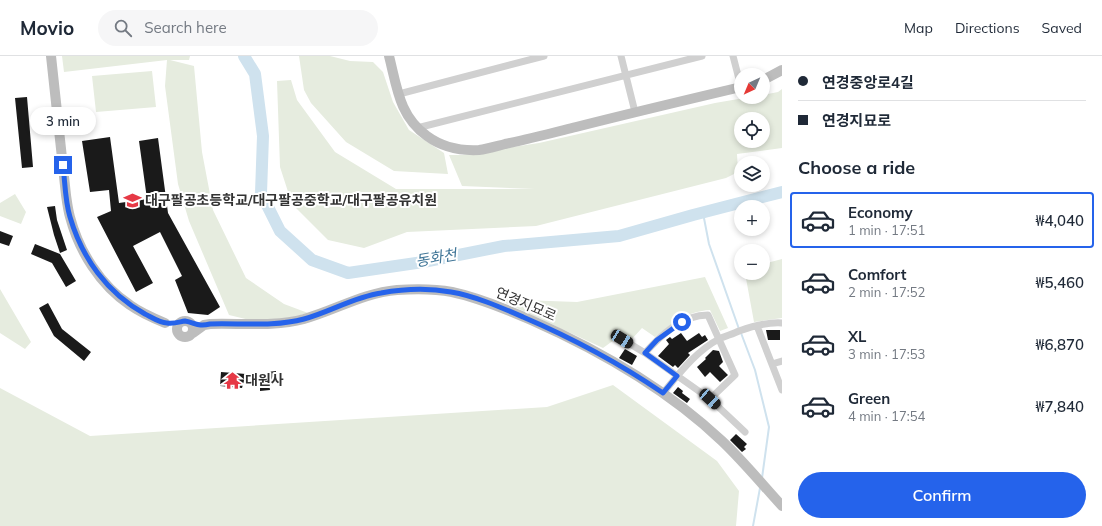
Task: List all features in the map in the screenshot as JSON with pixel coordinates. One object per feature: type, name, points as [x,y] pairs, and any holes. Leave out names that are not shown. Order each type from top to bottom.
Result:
[{"type":"street","points":[[51,56],[66,195],[70,216],[82,248],[91,265],[103,281],[129,305],[165,323],[178,327]]},
{"type":"street","points":[[389,56],[402,105],[410,120],[417,128],[428,136],[442,144],[454,148],[480,150],[734,88]]},
{"type":"street","points":[[399,94],[544,56]]},
{"type":"street","points":[[621,56],[635,112]]},
{"type":"street","points":[[417,128],[702,56]]},
{"type":"street","points":[[733,56],[736,68]]},
{"type":"street","points":[[770,76],[782,70]]},
{"type":"street","name":"연경지묘로","points":[[193,328],[210,324],[269,324],[302,319],[317,315],[352,301],[391,291],[418,290],[451,292],[503,308],[552,329],[620,364],[663,393],[722,441],[782,506]]},
{"type":"street","points":[[645,353],[671,328],[700,315],[708,315],[722,338],[735,375],[710,399]]},
{"type":"street","points":[[185,321],[193,328],[190,336],[185,338],[180,336],[178,327],[185,321]]},
{"type":"street","points":[[663,393],[677,376],[705,348],[722,338],[753,327],[782,323]]},
{"type":"street","points":[[753,327],[772,364],[782,390]]},
{"type":"street","points":[[622,339],[645,353],[710,399],[745,432]]},
{"type":"street","points":[[772,364],[782,361]]},
{"type":"shaded area","points":[[62,56],[190,56],[189,60],[170,60],[194,66],[202,152],[213,210],[246,278],[284,304],[308,313],[286,319],[258,322],[229,315],[189,221],[178,184],[165,86],[167,60],[64,72]]},
{"type":"shaded area","points":[[299,56],[330,56],[350,61],[373,62],[383,72],[393,102],[409,130],[444,153],[448,174],[394,171],[346,142],[311,103],[304,90]]},
{"type":"shaded area","points":[[152,71],[156,107],[96,112],[92,76]]},
{"type":"shaded area","points":[[291,80],[297,100],[335,152],[396,189],[535,189],[462,186],[449,155],[462,155],[539,143],[734,100],[734,104],[770,104],[770,94],[778,92],[782,89],[782,148],[737,154],[737,156],[734,156],[734,174],[726,178],[536,226],[407,232],[364,248],[328,240],[292,204],[280,167],[277,81]]},
{"type":"shaded area","points":[[15,194],[26,212],[21,224],[0,216],[0,203]]},
{"type":"shaded area","points":[[782,259],[782,318],[754,322],[746,280],[770,280],[770,262]]},
{"type":"shaded area","points":[[705,277],[728,328],[720,331],[710,310],[702,311],[680,319],[655,337],[642,328],[631,340],[621,335],[603,348],[497,299],[577,302]]},
{"type":"shaded area","points":[[0,289],[31,342],[25,349],[0,333]]},
{"type":"shaded area","points":[[613,385],[717,461],[739,491],[736,526],[0,526],[0,388],[90,436],[547,407]]},
{"type":"building","points":[[27,97],[33,167],[22,168],[15,98]]},
{"type":"building","name":"대구팔공초등학교/대구팔공중학교/대구팔공유치원","points":[[110,137],[119,203],[147,199],[139,141],[158,138],[168,213],[220,307],[208,315],[188,313],[175,280],[182,276],[160,232],[133,246],[153,283],[136,292],[97,217],[111,211],[109,190],[90,192],[82,141]]},
{"type":"building","points":[[55,206],[57,220],[67,250],[60,253],[47,207]]},
{"type":"building","points":[[0,231],[13,236],[9,246],[0,243]]},
{"type":"building","points":[[35,244],[60,254],[76,281],[66,287],[52,263],[31,254]]},
{"type":"building","points":[[48,303],[62,329],[91,352],[84,361],[54,336],[39,308]]},
{"type":"building","points":[[766,330],[780,330],[780,340],[768,340]]},
{"type":"building","points":[[681,333],[687,341],[699,333],[702,337],[705,335],[708,340],[688,353],[690,355],[678,368],[675,365],[673,367],[658,356],[669,344],[666,340],[670,337],[672,339]]},
{"type":"building","points":[[625,349],[637,356],[632,365],[619,358]]},
{"type":"building","points":[[713,350],[719,351],[723,362],[719,366],[728,375],[720,382],[710,372],[705,377],[697,367]]},
{"type":"building","points":[[276,371],[276,382],[269,383],[267,372]]},
{"type":"building","name":"대원사","points":[[221,372],[246,374],[242,388],[220,386]]},
{"type":"building","points":[[269,383],[270,390],[260,391],[260,384]]},
{"type":"building","points":[[678,387],[683,391],[682,393],[690,399],[687,403],[673,393]]},
{"type":"building","points":[[736,434],[747,444],[744,447],[746,449],[742,452],[730,440]]},
{"type":"waterway","name":"동화천","points":[[244,56],[255,74],[263,136],[261,193],[280,231],[312,260],[348,273],[423,262],[504,246],[619,236],[782,192]]},
{"type":"waterway","points":[[703,213],[709,244],[739,329]]},
{"type":"waterway","points":[[741,333],[755,370],[769,427],[762,478]]},
{"type":"waterway","points":[[753,526],[760,488]]},
{"type":"place","name":"대구팔공초등학교/대구팔공중학교/대구팔공유치원","points":[[132,200]]},
{"type":"place","name":"대원사","points":[[232,380]]},
{"type":"route","points":[[63,165],[70,216],[82,248],[91,265],[103,281],[129,305],[165,323],[180,323],[182,321],[188,321],[192,324],[204,326],[210,324],[232,323],[269,324],[317,315],[352,301],[379,293],[397,290],[451,292],[503,308],[552,329],[620,364],[663,393],[677,376],[645,353],[671,328],[682,322]]}]
